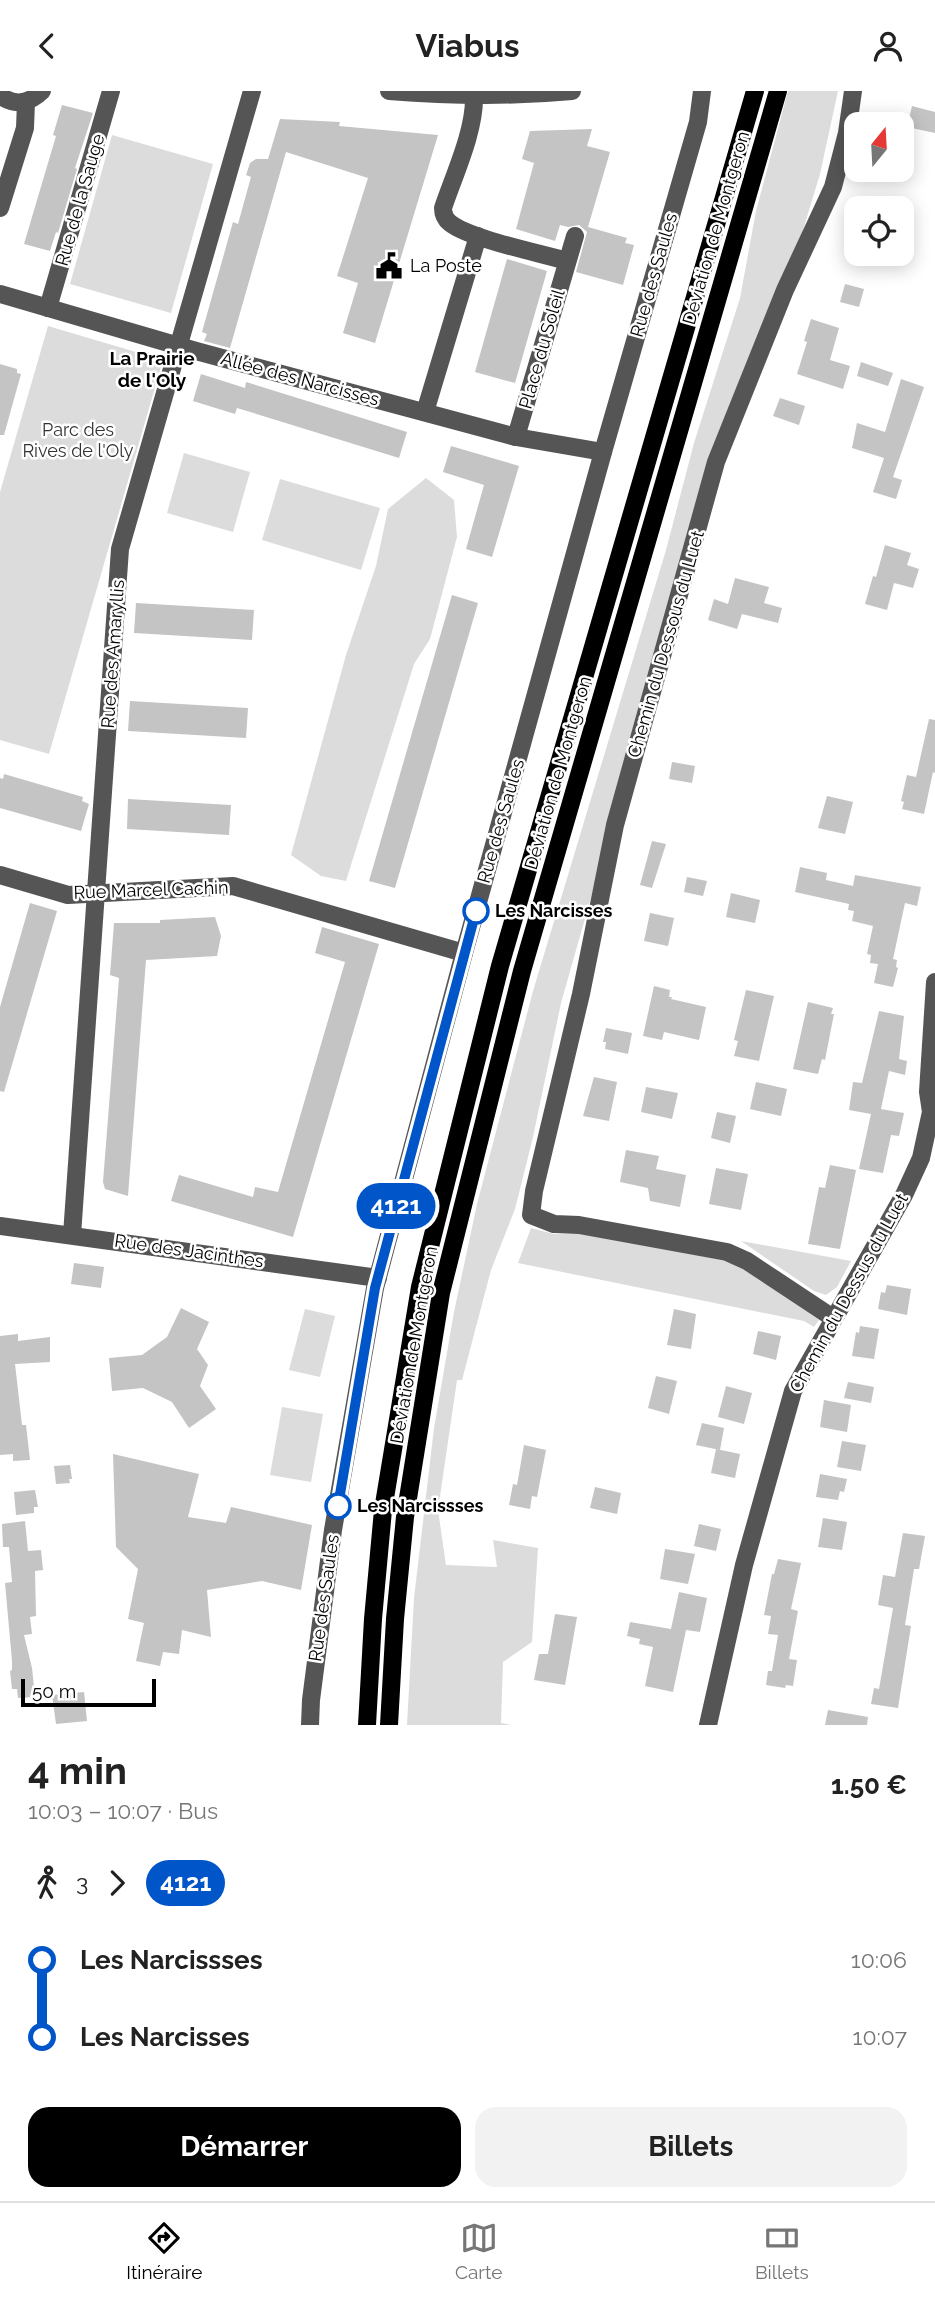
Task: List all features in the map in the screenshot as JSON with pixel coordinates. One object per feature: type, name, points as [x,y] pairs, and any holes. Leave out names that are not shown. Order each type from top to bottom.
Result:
[{"type":"main road","name":"Déviation de Montgeron","points":[[367,1725],[383,1510],[420,1287],[500,966],[755,91]]},
{"type":"main road","name":"Déviation de Montgeron","points":[[389,1725],[395,1619],[405,1517],[442,1293],[522,971],[778,91]]},
{"type":"street","points":[[0,95],[15,103],[26,102],[42,91]]},
{"type":"street","name":"Rue de la Sauge","points":[[48,308],[111,91]]},
{"type":"street","name":"Rue des Amaryllis","points":[[72,1235],[120,549],[253,91]]},
{"type":"street","points":[[389,91],[474,96],[572,91]]},
{"type":"street","name":"Rue des Saules","points":[[310,1725],[333,1530],[378,1278],[464,953],[698,122],[702,91]]},
{"type":"street","name":"Chemin du Dessous du Luet","points":[[833,1318],[747,1261],[727,1252],[579,1225],[554,1224],[531,1215],[534,1191],[581,994],[615,825],[716,462],[785,290],[833,187],[847,132],[853,91]]},
{"type":"street","points":[[474,96],[475,106],[443,214],[449,223],[478,236],[567,261]]},
{"type":"street","points":[[0,208],[25,128],[26,102]]},
{"type":"street","points":[[425,412],[478,236]]},
{"type":"street","name":"Place du Soleil","points":[[516,437],[575,236]]},
{"type":"street","name":"Allée des Narcisses","points":[[0,294],[180,347],[516,437],[603,452]]},
{"type":"street","name":"Rue Marcel Cachin","points":[[0,875],[68,895],[233,886],[464,953]]},
{"type":"street","name":"Chemin du Dessus du Luet","points":[[708,1725],[744,1565],[793,1391],[904,1195],[920,1158],[933,1113],[928,1092],[935,982]]},
{"type":"street","name":"Rue des Jacinthes","points":[[0,1226],[378,1278]]},
{"type":"green space","points":[[788,91],[838,91],[820,174],[800,240],[725,426],[561,1003],[515,1209],[491,1270],[462,1380],[457,1380],[438,1510],[446,1565],[497,1567],[493,1540],[538,1548],[532,1642],[503,1662],[501,1723],[511,1725],[407,1725],[414,1598],[434,1428],[454,1312],[477,1204],[533,991],[666,550],[694,443],[740,298],[756,211]]},
{"type":"green space","points":[[112,135],[213,164],[171,313],[70,284]]},
{"type":"green space","name":"Parc des Rives de l'Oly","points":[[48,326],[163,360],[49,754],[0,740],[0,492]]},
{"type":"green space","points":[[184,453],[250,472],[233,532],[167,513]]},
{"type":"green space","points":[[426,478],[454,500],[457,537],[430,639],[414,664],[346,881],[321,876],[291,855],[346,655],[376,566],[388,509]]},
{"type":"green space","points":[[280,479],[380,508],[361,570],[262,540]]},
{"type":"green space","points":[[531,1228],[554,1234],[584,1234],[733,1262],[819,1320],[814,1327],[804,1321],[518,1263]]},
{"type":"green space","points":[[741,1241],[851,1261],[837,1287],[826,1295],[814,1291]]},
{"type":"green space","points":[[305,1309],[335,1316],[320,1377],[289,1370]]},
{"type":"green space","points":[[282,1407],[323,1414],[311,1482],[270,1475]]},
{"type":"building","points":[[62,105],[93,113],[58,233],[56,232],[50,251],[24,244],[56,136],[53,135]]},
{"type":"building","points":[[912,106],[935,112],[935,133],[914,128],[914,112],[911,112]]},
{"type":"building","points":[[280,119],[340,122],[339,126],[438,135],[375,343],[343,333],[358,283],[337,276],[368,178],[286,152],[230,348],[204,341],[207,334],[202,332],[233,222],[238,224],[251,177],[246,175],[250,163],[256,159],[268,159]]},
{"type":"building","points":[[592,129],[587,146],[610,152],[588,227],[627,238],[625,243],[634,245],[623,285],[576,272],[587,232],[579,225],[560,225],[555,241],[516,229],[534,163],[522,159],[530,131]]},
{"type":"building","points":[[507,259],[547,271],[515,383],[475,372]]},
{"type":"building","points":[[845,284],[864,289],[859,307],[840,302]]},
{"type":"building","points":[[811,319],[839,328],[830,360],[850,366],[843,389],[797,374]]},
{"type":"building","points":[[861,362],[893,373],[888,386],[857,376]]},
{"type":"building","points":[[0,364],[17,369],[17,373],[21,374],[4,435],[0,435]]},
{"type":"building","points":[[201,374],[245,388],[246,382],[407,432],[399,458],[237,408],[235,414],[193,401]]},
{"type":"building","points":[[901,379],[924,387],[893,477],[902,480],[896,499],[873,492],[884,458],[852,448],[857,423],[885,432]]},
{"type":"building","points":[[780,398],[805,406],[799,425],[773,416]]},
{"type":"building","points":[[451,446],[519,466],[492,557],[466,549],[484,485],[443,472]]},
{"type":"building","points":[[885,545],[911,553],[907,565],[919,569],[913,588],[894,583],[887,610],[865,604]]},
{"type":"building","points":[[735,578],[769,587],[764,603],[782,608],[778,623],[742,614],[737,629],[708,620],[714,599],[728,604]]},
{"type":"building","points":[[452,595],[478,603],[395,888],[369,881]]},
{"type":"building","points":[[136,603],[254,610],[252,640],[134,633]]},
{"type":"building","points":[[130,701],[248,708],[246,738],[128,731]]},
{"type":"building","points":[[929,719],[935,720],[935,773],[933,772],[924,814],[902,809],[904,802],[901,801],[907,775],[916,777]]},
{"type":"building","points":[[672,762],[695,766],[692,783],[669,779]]},
{"type":"building","points":[[4,774],[83,797],[82,801],[89,804],[81,831],[0,808],[0,778],[3,779]]},
{"type":"building","points":[[827,796],[853,802],[845,834],[818,828]]},
{"type":"building","points":[[128,799],[231,805],[229,835],[127,829]]},
{"type":"building","points":[[652,841],[666,844],[652,888],[640,885]]},
{"type":"building","points":[[800,867],[827,873],[826,880],[853,886],[855,875],[921,887],[917,906],[905,903],[893,959],[897,960],[898,968],[893,987],[874,983],[878,964],[870,963],[871,955],[867,954],[873,926],[852,921],[854,911],[848,910],[849,904],[795,892]]},
{"type":"building","points":[[687,877],[707,881],[703,896],[684,892]]},
{"type":"building","points":[[731,893],[760,900],[755,923],[726,917]]},
{"type":"building","points":[[30,903],[57,911],[4,1092],[0,1091],[0,1007]]},
{"type":"building","points":[[650,913],[674,918],[668,946],[644,941]]},
{"type":"building","points":[[215,917],[221,936],[217,956],[146,960],[128,1196],[105,1189],[103,1182],[119,978],[110,975],[114,923],[160,923],[160,920]]},
{"type":"building","points":[[322,927],[379,944],[293,1237],[171,1201],[179,1175],[253,1197],[255,1187],[278,1192],[345,962],[315,953]]},
{"type":"building","points":[[654,986],[670,990],[671,999],[706,1007],[699,1040],[664,1032],[662,1040],[643,1036]]},
{"type":"building","points":[[746,990],[774,996],[759,1061],[734,1056],[738,1041],[734,1040]]},
{"type":"building","points":[[808,1002],[833,1008],[831,1014],[834,1014],[825,1060],[822,1059],[818,1074],[793,1069]]},
{"type":"building","points":[[879,1011],[904,1016],[899,1059],[907,1061],[905,1075],[889,1071],[881,1109],[904,1113],[899,1136],[891,1135],[883,1173],[859,1169],[871,1114],[849,1110],[853,1082],[862,1083]]},
{"type":"building","points":[[606,1028],[632,1033],[628,1054],[605,1049],[606,1042],[603,1042]]},
{"type":"building","points":[[594,1077],[617,1082],[609,1121],[583,1116]]},
{"type":"building","points":[[756,1082],[787,1089],[781,1116],[750,1109]]},
{"type":"building","points":[[646,1087],[678,1093],[672,1119],[641,1112]]},
{"type":"building","points":[[717,1112],[736,1116],[730,1143],[711,1138]]},
{"type":"building","points":[[626,1150],[659,1156],[656,1169],[686,1175],[680,1207],[650,1201],[648,1188],[620,1182]]},
{"type":"building","points":[[830,1165],[856,1170],[840,1249],[808,1244],[819,1187],[825,1188]]},
{"type":"building","points":[[716,1168],[748,1174],[741,1210],[709,1204]]},
{"type":"building","points":[[74,1263],[104,1267],[101,1288],[71,1284]]},
{"type":"building","points":[[887,1285],[911,1289],[907,1315],[878,1309],[881,1292],[885,1293]]},
{"type":"building","points":[[181,1308],[209,1322],[197,1349],[208,1365],[200,1386],[216,1409],[189,1428],[172,1402],[143,1388],[112,1391],[109,1358],[142,1355],[167,1337]]},
{"type":"building","points":[[674,1309],[696,1314],[691,1349],[667,1345]]},
{"type":"building","points":[[860,1326],[879,1329],[874,1359],[852,1356],[856,1332],[859,1333]]},
{"type":"building","points":[[758,1331],[781,1336],[776,1360],[753,1354]]},
{"type":"building","points":[[18,1334],[18,1341],[50,1337],[50,1362],[15,1364],[22,1425],[26,1425],[30,1460],[13,1461],[13,1454],[0,1455],[0,1336]]},
{"type":"building","points":[[656,1376],[677,1381],[669,1414],[648,1408]]},
{"type":"building","points":[[848,1382],[874,1387],[871,1403],[844,1398]]},
{"type":"building","points":[[726,1386],[752,1393],[744,1424],[718,1417]]},
{"type":"building","points":[[824,1400],[851,1405],[847,1432],[820,1427]]},
{"type":"building","points":[[702,1423],[724,1428],[720,1450],[696,1445]]},
{"type":"building","points":[[842,1441],[866,1445],[861,1471],[837,1467]]},
{"type":"building","points":[[524,1445],[546,1450],[537,1497],[532,1496],[530,1509],[509,1505],[513,1484],[517,1485]]},
{"type":"building","points":[[716,1449],[740,1454],[735,1478],[711,1473]]},
{"type":"building","points":[[113,1454],[199,1474],[188,1517],[226,1523],[231,1507],[312,1525],[301,1590],[262,1581],[207,1590],[211,1637],[182,1630],[179,1654],[163,1652],[160,1666],[136,1661],[144,1623],[128,1619],[138,1569],[116,1547]]},
{"type":"building","points":[[70,1465],[70,1483],[56,1484],[54,1466]]},
{"type":"building","points":[[820,1474],[847,1479],[844,1492],[840,1491],[838,1500],[816,1497]]},
{"type":"building","points":[[595,1487],[621,1493],[617,1514],[590,1508]]},
{"type":"building","points":[[35,1490],[38,1507],[34,1507],[34,1513],[16,1515],[14,1492]]},
{"type":"building","points":[[823,1518],[847,1522],[842,1550],[818,1547]]},
{"type":"building","points":[[25,1521],[28,1551],[41,1550],[43,1570],[35,1571],[36,1616],[30,1617],[32,1634],[24,1635],[32,1668],[35,1697],[18,1698],[17,1689],[12,1689],[10,1671],[12,1661],[5,1583],[12,1582],[9,1547],[3,1547],[2,1524]]},
{"type":"building","points":[[699,1524],[721,1529],[716,1551],[694,1546]]},
{"type":"building","points":[[903,1533],[925,1536],[919,1569],[914,1569],[905,1625],[911,1626],[898,1708],[871,1704],[874,1688],[879,1689],[893,1608],[878,1605],[883,1575],[895,1577]]},
{"type":"building","points":[[665,1549],[695,1554],[688,1584],[660,1579]]},
{"type":"building","points":[[778,1559],[801,1563],[791,1609],[798,1611],[789,1659],[797,1660],[793,1686],[786,1685],[785,1688],[766,1685],[768,1671],[772,1671],[778,1635],[768,1634],[771,1616],[764,1615],[772,1574]]},
{"type":"building","points":[[679,1592],[707,1598],[700,1632],[686,1630],[673,1692],[645,1686],[653,1647],[639,1644],[640,1639],[627,1636],[630,1622],[671,1629]]},
{"type":"building","points":[[555,1614],[577,1617],[565,1685],[534,1680],[539,1654],[548,1654]]},
{"type":"building","points":[[84,1692],[87,1721],[56,1724],[52,1695]]},
{"type":"building","points":[[828,1710],[868,1717],[867,1725],[825,1725]]},
{"type":"bus line","name":"4121","points":[[338,1506],[375,1288],[476,911]]},
{"type":"place","name":"La Poste","points":[[389,266]]},
{"type":"place","name":"Les Narcisses","points":[[476,911]]},
{"type":"place","name":"Les Narcissses","points":[[338,1506]]},
{"type":"district","name":"La Prairie de l'Oly","points":[[152,369]]}]
